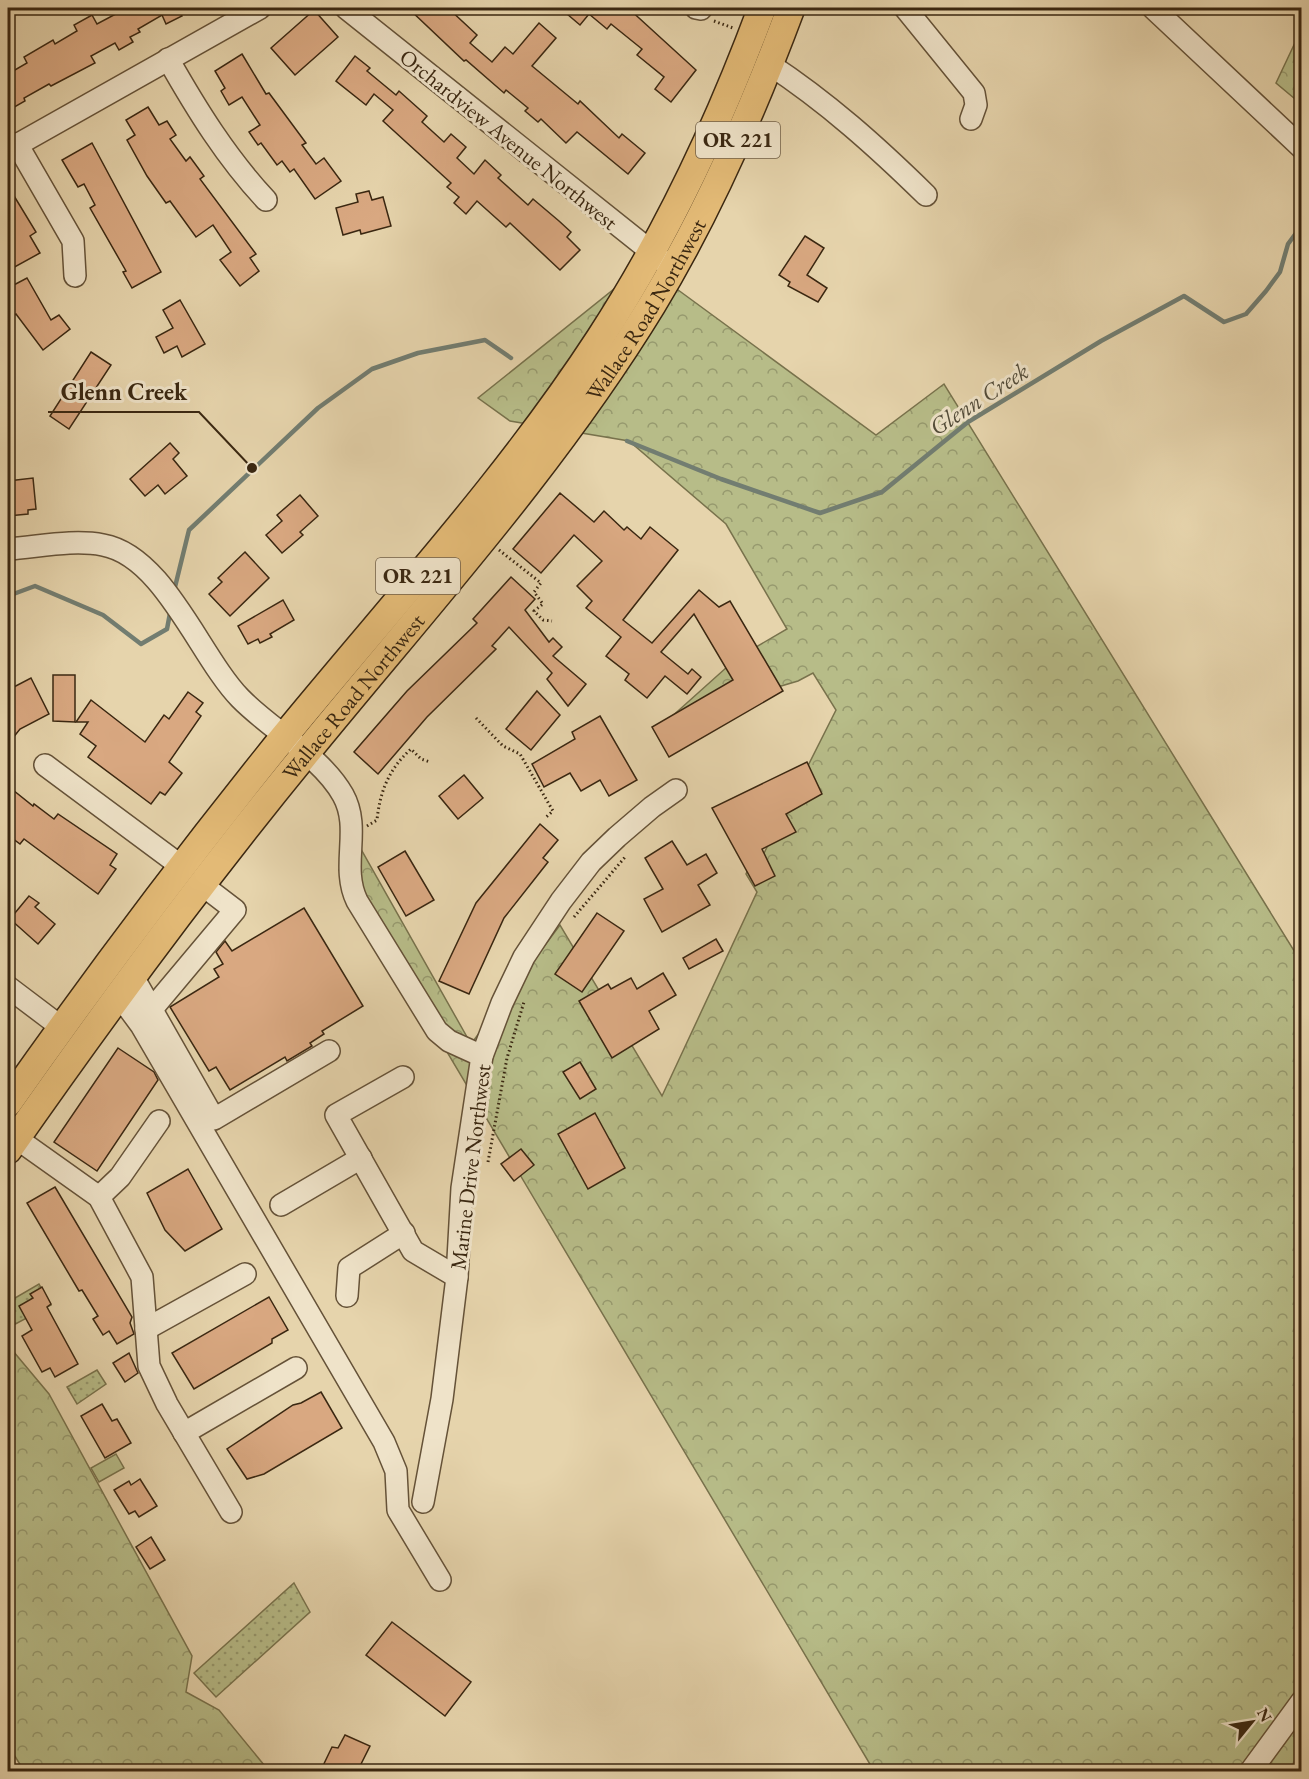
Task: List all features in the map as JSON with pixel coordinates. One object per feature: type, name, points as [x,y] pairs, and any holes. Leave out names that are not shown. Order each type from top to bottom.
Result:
[{"type":"main road","name":"Wallace Road Northwest","points":[[8,1103],[61,1027],[181,866],[285,736],[432,560],[552,408],[599,339],[663,260],[762,8]]},
{"type":"main road","name":"Wallace Road Northwest","points":[[12,1144],[125,985],[201,885],[305,753],[483,538],[572,424],[663,260],[732,153],[791,8]]},
{"type":"street","points":[[75,276],[73,241],[12,147],[260,8]]},
{"type":"street","name":"Orchardview Avenue Northwest","points":[[346,8],[663,260]]},
{"type":"street","points":[[905,8],[974,93],[976,105],[971,119]]},
{"type":"street","points":[[1153,8],[1302,148]]},
{"type":"street","points":[[168,59],[205,124],[237,170],[266,200]]},
{"type":"street","points":[[770,64],[833,111],[926,195]]},
{"type":"street","points":[[8,549],[75,544],[104,545],[128,556],[160,585],[182,613],[233,691],[254,713],[305,753],[343,794],[353,828],[348,871],[350,887],[357,901],[396,969],[437,1031],[463,1049],[482,1056]]},
{"type":"street","points":[[45,765],[181,866]]},
{"type":"street","name":"Marine Drive Northwest","points":[[423,1502],[442,1400],[456,1277],[462,1188],[482,1056],[502,1003],[524,957],[561,902],[591,862],[652,807],[676,790]]},
{"type":"street","points":[[152,1009],[235,910],[201,885]]},
{"type":"street","points":[[125,985],[152,1009],[214,1119],[329,1050]]},
{"type":"street","points":[[125,985],[141,1025],[384,1442],[396,1471],[398,1510],[440,1580]]},
{"type":"street","points":[[8,987],[61,1027]]},
{"type":"street","points":[[403,1077],[336,1115],[413,1251],[456,1277]]},
{"type":"street","points":[[99,1197],[120,1177],[159,1121]]},
{"type":"street","points":[[12,1144],[99,1197],[142,1277],[149,1366],[184,1433],[231,1512]]},
{"type":"street","points":[[281,1205],[361,1158]]},
{"type":"street","points":[[347,1296],[349,1268],[404,1233]]},
{"type":"street","points":[[146,1329],[245,1274]]},
{"type":"street","points":[[184,1433],[296,1368]]},
{"type":"street","points":[[1250,1772],[1302,1701]]},
{"type":"path","points":[[8,18],[27,8]]},
{"type":"path","points":[[699,8],[714,21],[752,35]]},
{"type":"path","points":[[483,538],[541,583],[534,592],[543,604],[534,611],[543,620],[552,621]]},
{"type":"path","points":[[476,718],[503,746],[520,754],[553,811],[545,818]]},
{"type":"path","points":[[353,828],[370,826],[377,820],[380,796],[395,764],[411,749],[421,759],[430,762]]},
{"type":"path","points":[[568,924],[630,850]]},
{"type":"path","points":[[488,1162],[507,1058],[525,997]]},
{"type":"green space","points":[[1301,30],[1301,104],[1276,83]]},
{"type":"green space","points":[[644,265],[876,435],[944,384],[1301,962],[1301,1771],[874,1771],[339,870],[358,844],[471,1044],[560,925],[662,1096],[757,892],[746,874],[750,865],[758,865],[836,710],[813,673],[798,681],[669,719],[737,658],[787,629],[726,524],[629,441],[510,421],[478,398]]},
{"type":"green space","points":[[39,1284],[51,1305],[8,1328],[8,1298],[10,1301]]},
{"type":"green space","points":[[8,1345],[49,1394],[192,1656],[186,1692],[219,1710],[269,1771],[24,1771],[8,1745]]},
{"type":"green space","points":[[97,1370],[106,1384],[77,1404],[67,1387]]},
{"type":"green space","points":[[116,1454],[124,1468],[99,1482],[91,1468]]},
{"type":"green space","points":[[294,1583],[310,1612],[216,1697],[194,1673]]},
{"type":"building","points":[[127,8],[177,8],[182,16],[166,24],[162,15],[138,29],[140,32],[130,37],[133,42],[119,50],[115,43],[91,56],[95,63],[51,86],[49,84],[24,98],[25,101],[11,109],[8,102],[8,74],[27,63],[24,57],[53,40],[55,44],[77,31],[74,25],[92,15],[97,24]]},
{"type":"building","points":[[408,8],[448,8],[477,35],[470,43],[492,62],[505,47],[513,54],[539,23],[556,38],[532,66],[578,104],[580,101],[619,138],[622,134],[645,153],[628,174],[577,132],[566,143],[541,119],[538,122],[525,111],[528,108],[506,90],[504,93],[466,60],[464,61]]},
{"type":"building","points":[[560,8],[628,8],[696,70],[671,102],[655,89],[664,77],[637,55],[642,49],[611,24],[607,29],[589,14],[580,25]]},
{"type":"building","points":[[314,10],[338,37],[295,75],[271,48]]},
{"type":"building","points":[[242,54],[266,94],[269,93],[306,143],[302,145],[316,164],[324,158],[341,181],[315,199],[294,169],[290,172],[282,161],[277,165],[261,143],[258,145],[249,132],[260,125],[242,97],[229,105],[221,91],[225,88],[215,71]]},
{"type":"building","points":[[355,56],[370,68],[367,71],[396,95],[399,91],[427,116],[422,122],[444,142],[451,134],[466,147],[457,158],[474,174],[485,160],[501,175],[498,178],[528,205],[533,199],[571,232],[567,237],[580,250],[560,270],[510,223],[506,227],[477,201],[466,214],[454,203],[459,197],[447,187],[451,183],[383,121],[393,110],[374,94],[366,105],[336,81]]},
{"type":"building","points":[[148,107],[159,125],[167,121],[176,135],[170,139],[186,161],[190,157],[204,176],[200,179],[256,254],[250,258],[259,271],[240,286],[220,260],[231,252],[213,225],[196,237],[170,201],[166,203],[147,176],[127,140],[135,135],[126,120]]},
{"type":"building","points":[[92,143],[161,272],[132,288],[123,272],[126,271],[90,208],[95,205],[84,184],[78,187],[62,160]]},
{"type":"building","points":[[8,186],[36,232],[30,236],[40,253],[11,269],[8,263]]},
{"type":"building","points":[[369,191],[372,200],[383,197],[391,226],[361,234],[360,230],[343,235],[336,208],[358,202],[356,194]]},
{"type":"building","points":[[805,236],[824,248],[807,275],[827,288],[818,302],[788,286],[790,282],[779,275]]},
{"type":"building","points":[[27,278],[51,320],[59,315],[70,329],[43,350],[16,314],[11,317],[8,311],[8,288]]},
{"type":"building","points":[[180,300],[205,344],[182,357],[177,346],[164,353],[156,337],[173,328],[163,310]]},
{"type":"building","points":[[91,352],[111,365],[69,429],[50,416]]},
{"type":"building","points":[[170,443],[179,453],[173,459],[187,476],[165,494],[158,485],[145,496],[130,479]]},
{"type":"building","points":[[33,478],[36,509],[28,510],[28,514],[8,516],[8,481]]},
{"type":"building","points":[[560,493],[594,522],[604,511],[624,530],[627,527],[641,539],[650,527],[678,550],[623,620],[652,643],[699,590],[719,607],[730,601],[783,691],[669,757],[652,727],[733,680],[694,614],[661,652],[688,674],[692,669],[701,677],[687,694],[665,676],[647,698],[625,680],[629,674],[606,656],[621,637],[586,608],[592,601],[577,586],[602,561],[574,535],[541,573],[513,549]]},
{"type":"building","points":[[300,495],[318,516],[300,532],[303,535],[282,553],[266,535],[282,521],[277,515]]},
{"type":"building","points":[[245,552],[269,578],[230,616],[209,594],[222,582],[218,578]]},
{"type":"building","points":[[511,577],[535,599],[525,610],[549,642],[553,638],[562,647],[553,656],[586,684],[568,706],[547,679],[552,673],[509,627],[492,646],[496,649],[427,717],[378,774],[354,752],[407,691],[477,623],[473,619]]},
{"type":"building","points":[[283,600],[294,620],[270,634],[272,637],[260,643],[258,639],[248,644],[238,626]]},
{"type":"building","points":[[53,675],[75,675],[75,722],[53,721]]},
{"type":"building","points":[[31,678],[49,714],[20,729],[8,744],[8,690]]},
{"type":"building","points":[[537,691],[560,715],[531,750],[506,729]]},
{"type":"building","points":[[188,692],[203,703],[196,712],[201,716],[169,762],[182,773],[165,795],[160,792],[151,804],[88,757],[96,746],[80,734],[88,722],[76,722],[91,700],[145,742],[164,715],[169,719]]},
{"type":"building","points":[[600,716],[637,780],[609,796],[600,780],[581,791],[570,773],[544,787],[532,764],[575,739],[572,732]]},
{"type":"building","points":[[807,762],[822,794],[786,814],[796,832],[762,849],[775,876],[755,886],[712,808]]},
{"type":"building","points":[[464,775],[483,798],[458,819],[439,796]]},
{"type":"building","points":[[8,786],[33,806],[34,804],[54,819],[58,814],[117,854],[110,865],[116,869],[98,894],[24,839],[20,844],[8,835]]},
{"type":"building","points":[[540,824],[558,840],[543,858],[548,862],[504,918],[469,994],[439,981],[476,903]]},
{"type":"building","points":[[672,841],[687,865],[706,854],[717,873],[698,885],[710,905],[662,932],[644,899],[663,889],[645,858]]},
{"type":"building","points":[[405,851],[434,900],[406,916],[378,867]]},
{"type":"building","points":[[29,896],[39,903],[35,907],[55,924],[38,944],[10,919]]},
{"type":"building","points":[[304,908],[363,1006],[322,1031],[324,1034],[310,1043],[312,1046],[287,1061],[285,1057],[230,1090],[216,1067],[209,1071],[170,1007],[219,977],[214,969],[223,964],[216,952],[225,941],[232,951]]},
{"type":"building","points":[[597,913],[624,931],[582,992],[555,974]]},
{"type":"building","points":[[716,939],[723,951],[689,969],[683,958]]},
{"type":"building","points":[[663,973],[676,995],[649,1011],[659,1029],[612,1058],[579,1001],[608,984],[611,989],[631,978],[637,989]]},
{"type":"building","points":[[118,1048],[154,1072],[158,1080],[97,1171],[54,1142]]},
{"type":"building","points":[[580,1062],[596,1089],[580,1099],[563,1072]]},
{"type":"building","points":[[595,1113],[625,1168],[588,1189],[558,1134]]},
{"type":"building","points":[[521,1149],[534,1165],[514,1181],[501,1164]]},
{"type":"building","points":[[188,1169],[222,1229],[185,1251],[165,1230],[147,1193]]},
{"type":"building","points":[[55,1187],[132,1317],[130,1323],[134,1334],[117,1344],[109,1331],[103,1335],[93,1319],[98,1316],[82,1290],[79,1291],[27,1203]]},
{"type":"building","points":[[42,1287],[51,1304],[47,1307],[78,1364],[55,1377],[50,1368],[42,1372],[22,1336],[32,1330],[19,1306],[33,1298],[30,1294]]},
{"type":"building","points":[[269,1297],[288,1330],[272,1339],[272,1343],[194,1389],[172,1353]]},
{"type":"building","points":[[129,1353],[138,1373],[125,1382],[113,1363]]},
{"type":"building","points":[[321,1392],[342,1428],[264,1474],[247,1479],[227,1449],[293,1405]]},
{"type":"building","points":[[102,1404],[112,1421],[117,1419],[131,1443],[105,1458],[81,1416]]},
{"type":"building","points":[[140,1479],[157,1506],[139,1517],[135,1511],[129,1514],[114,1490],[129,1481],[131,1485]]},
{"type":"building","points":[[151,1537],[165,1560],[150,1569],[136,1547]]},
{"type":"building","points":[[392,1622],[471,1682],[445,1716],[366,1655]]},
{"type":"building","points":[[345,1735],[370,1746],[357,1772],[320,1772],[332,1747],[338,1748]]},
{"type":"waterway","name":"Glenn Creek","points":[[627,441],[721,479],[820,513],[882,492],[968,422],[1101,341],[1184,296],[1224,322],[1246,314],[1280,272],[1288,244],[1302,225]]},
{"type":"waterway","name":"Glenn Creek","points":[[174,591],[189,530],[318,408],[372,369],[418,353],[485,340],[511,358]]},
{"type":"waterway","name":"Glenn Creek","points":[[8,596],[35,586],[103,615],[141,644],[167,629],[171,608]]},
{"type":"place","name":"Glenn Creek","points":[[252,468]]}]
